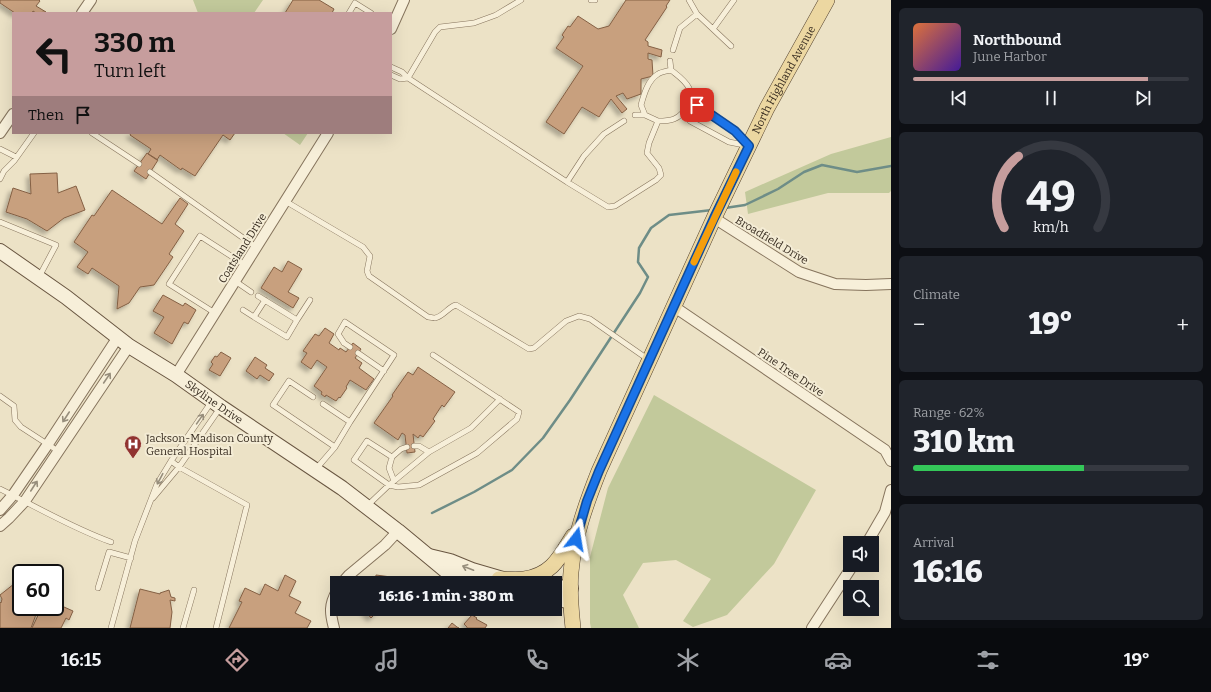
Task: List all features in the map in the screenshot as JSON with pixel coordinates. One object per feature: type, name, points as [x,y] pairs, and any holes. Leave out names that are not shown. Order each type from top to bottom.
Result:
[{"type":"main road","name":"North Highland Avenue","points":[[573,628],[570,595],[574,552],[579,527],[587,501],[599,471],[673,306],[766,108],[827,0]]},
{"type":"main road","points":[[534,576],[551,569],[579,527]]},
{"type":"street","points":[[83,12],[91,0]]},
{"type":"street","points":[[392,25],[404,0]]},
{"type":"street","points":[[0,133],[12,115]]},
{"type":"street","name":"Coatsland Drive","points":[[176,375],[327,134]]},
{"type":"street","name":"Broadfield Drive","points":[[714,218],[799,272],[835,284],[891,284]]},
{"type":"street","name":"Skyline Drive","points":[[0,251],[66,297],[129,346],[176,375],[367,506],[422,551],[426,556],[445,570],[459,576]]},
{"type":"street","name":"Pine Tree Drive","points":[[673,306],[885,450],[891,461]]},
{"type":"street","points":[[0,510],[13,495],[48,444],[118,337]]},
{"type":"street","points":[[0,526],[25,501],[129,346]]},
{"type":"street","points":[[872,536],[885,512],[891,490]]},
{"type":"street","points":[[348,576],[385,545],[398,531]]},
{"type":"street","points":[[426,556],[450,560],[472,570],[492,576]]},
{"type":"street","points":[[812,628],[848,572]]},
{"type":"street","points":[[562,591],[570,595]]},
{"type":"street","points":[[562,597],[570,595]]},
{"type":"street","points":[[331,616],[334,628]]},
{"type":"lane","points":[[408,78],[435,32],[440,27],[474,23],[496,15],[521,0]]},
{"type":"lane","points":[[689,0],[697,14],[731,46]]},
{"type":"lane","points":[[714,29],[734,0]]},
{"type":"lane","points":[[350,12],[355,3],[369,12]]},
{"type":"lane","points":[[673,50],[680,28],[697,14]]},
{"type":"lane","points":[[635,115],[645,115],[658,121],[672,120],[680,116],[685,109],[690,100],[690,89],[683,79],[671,70],[670,62]]},
{"type":"lane","points":[[392,67],[402,72],[408,78],[567,182],[608,207],[615,206],[656,180],[661,174],[659,168],[647,153],[649,143],[658,121]]},
{"type":"lane","points":[[645,115],[641,105],[644,94],[650,82],[658,73],[671,70]]},
{"type":"lane","points":[[392,75],[400,79],[408,78]]},
{"type":"lane","points":[[685,109],[697,105],[735,131],[749,146]]},
{"type":"lane","points":[[685,109],[690,121],[729,142],[749,146]]},
{"type":"lane","points":[[567,182],[584,156],[604,134],[624,121]]},
{"type":"lane","points":[[0,179],[4,171],[33,134]]},
{"type":"lane","points":[[94,134],[139,164]]},
{"type":"lane","points":[[0,149],[16,157]]},
{"type":"lane","points":[[150,172],[256,247]]},
{"type":"lane","points":[[285,201],[364,247],[370,256],[368,271],[369,276],[428,317],[436,318],[452,306],[456,305],[529,348],[534,348],[566,321],[579,316],[590,319],[649,360]]},
{"type":"lane","points":[[0,222],[56,245],[38,278]]},
{"type":"lane","points":[[215,313],[169,284],[200,236],[245,265]]},
{"type":"lane","points":[[235,281],[252,292]]},
{"type":"lane","points":[[258,296],[297,320]]},
{"type":"lane","points":[[254,317],[265,300]]},
{"type":"lane","points":[[243,310],[287,337],[310,300]]},
{"type":"lane","points":[[316,470],[334,447],[394,354],[345,322],[338,334],[344,343],[350,347]]},
{"type":"lane","points":[[358,353],[384,371]]},
{"type":"lane","points":[[392,457],[367,441],[354,460],[389,485],[398,487],[418,485],[477,453],[517,419],[520,412],[433,355]]},
{"type":"lane","points":[[313,397],[289,381],[272,405],[334,447]]},
{"type":"lane","points":[[0,396],[14,406],[15,420],[21,427],[58,451]]},
{"type":"lane","points":[[367,506],[389,485],[429,452],[471,428],[500,399]]},
{"type":"lane","points":[[111,628],[135,541],[157,484],[171,460],[217,404]]},
{"type":"lane","points":[[151,500],[179,467],[217,404]]},
{"type":"lane","points":[[322,404],[350,422]]},
{"type":"lane","points":[[414,446],[419,446],[429,452]]},
{"type":"lane","points":[[394,481],[389,468],[392,457],[400,448],[407,447]]},
{"type":"lane","points":[[171,460],[179,467],[246,505],[216,628]]},
{"type":"lane","points":[[0,489],[82,531],[111,542]]},
{"type":"lane","points":[[98,588],[109,552],[131,558]]},
{"type":"lane","points":[[183,628],[194,590]]},
{"type":"green space","points":[[193,0],[263,0],[255,12],[198,12]]},
{"type":"green space","points":[[284,134],[307,134],[300,145]]},
{"type":"green space","points":[[891,137],[891,191],[889,193],[828,193],[748,214],[745,192],[831,154]]},
{"type":"green space","points":[[654,395],[816,490],[774,564],[727,615],[693,627],[683,621],[711,579],[676,560],[643,563],[623,595],[639,628],[591,628],[590,557],[608,488]]},
{"type":"building","points":[[0,0],[39,0],[40,1],[36,6],[46,12],[14,12],[0,3]]},
{"type":"building","points":[[293,0],[319,0],[334,9],[332,12],[286,12]]},
{"type":"building","points":[[626,0],[670,0],[645,40],[648,42],[648,46],[662,50],[661,57],[648,53],[648,59],[652,60],[653,76],[641,79],[641,94],[627,99],[623,93],[616,96],[627,109],[622,113],[611,99],[599,117],[582,107],[564,134],[546,122],[583,66],[556,48],[564,37],[562,35],[568,26],[570,27],[578,16],[598,29],[609,26]]},
{"type":"building","points":[[234,134],[230,140],[223,135],[195,176],[182,168],[181,170],[160,155],[157,160],[148,154],[151,149],[130,135]]},
{"type":"building","points":[[147,153],[158,160],[146,179],[134,171]]},
{"type":"building","points":[[57,173],[58,193],[76,186],[85,210],[64,218],[47,231],[27,219],[6,212],[13,188],[31,194],[30,174]]},
{"type":"building","points":[[112,190],[162,224],[180,198],[188,204],[175,224],[184,231],[169,254],[173,257],[154,285],[140,287],[129,303],[117,309],[119,286],[92,268],[88,274],[77,267],[88,252],[74,242],[92,215],[94,216]]},
{"type":"building","points":[[288,261],[302,269],[288,292],[299,298],[293,308],[261,288],[274,267],[282,272]]},
{"type":"building","points":[[163,295],[183,306],[185,303],[196,310],[188,324],[184,322],[172,344],[154,333],[164,317],[153,311]]},
{"type":"building","points":[[325,328],[334,334],[329,343],[339,350],[340,348],[346,352],[353,343],[361,349],[355,358],[362,363],[359,368],[374,379],[366,390],[350,380],[346,387],[347,388],[336,401],[326,395],[325,397],[321,394],[322,392],[314,386],[327,367],[317,360],[311,369],[301,362],[307,353],[303,351],[315,334],[319,336]]},
{"type":"building","points":[[221,352],[231,358],[220,376],[209,370],[213,364],[211,362],[215,356],[217,357]]},
{"type":"building","points":[[255,357],[267,365],[265,368],[274,374],[269,381],[260,375],[257,379],[246,371]]},
{"type":"building","points":[[418,367],[455,392],[444,407],[442,405],[433,419],[435,421],[423,437],[420,435],[418,438],[413,434],[415,452],[407,453],[405,435],[402,433],[398,440],[374,423],[408,372],[413,375]]},
{"type":"building","points":[[285,575],[296,581],[289,596],[301,602],[295,613],[311,621],[307,628],[229,628],[242,602],[239,601],[245,588],[260,595],[265,584],[278,591]]},
{"type":"building","points":[[12,586],[12,616],[35,616],[31,628],[0,628],[0,602],[1,603],[2,599],[0,595]]},
{"type":"building","points":[[140,589],[160,594],[169,590],[171,597],[175,598],[175,601],[170,600],[172,612],[170,628],[130,628]]},
{"type":"building","points":[[64,607],[73,611],[69,620],[66,618],[61,628],[32,628],[38,616],[64,616]]},
{"type":"building","points":[[471,616],[474,616],[487,625],[485,628],[467,628],[464,624]]},
{"type":"building","points":[[452,623],[457,627],[459,628],[448,628]]},
{"type":"waterway","points":[[725,208],[745,205],[778,189],[804,172],[822,165],[857,172],[891,166]]},
{"type":"waterway","points":[[432,513],[474,492],[512,470],[543,438],[570,400],[640,293],[648,277],[638,262],[639,248],[651,228],[669,215],[712,210]]},
{"type":"slow traffic","points":[[694,262],[736,172]]},
{"type":"place","name":"Jackson-Madison County General Hospital","points":[[133,459]]},
{"type":"route","points":[[576,539],[587,501],[599,471],[673,306],[749,146],[735,131],[697,105]]}]
